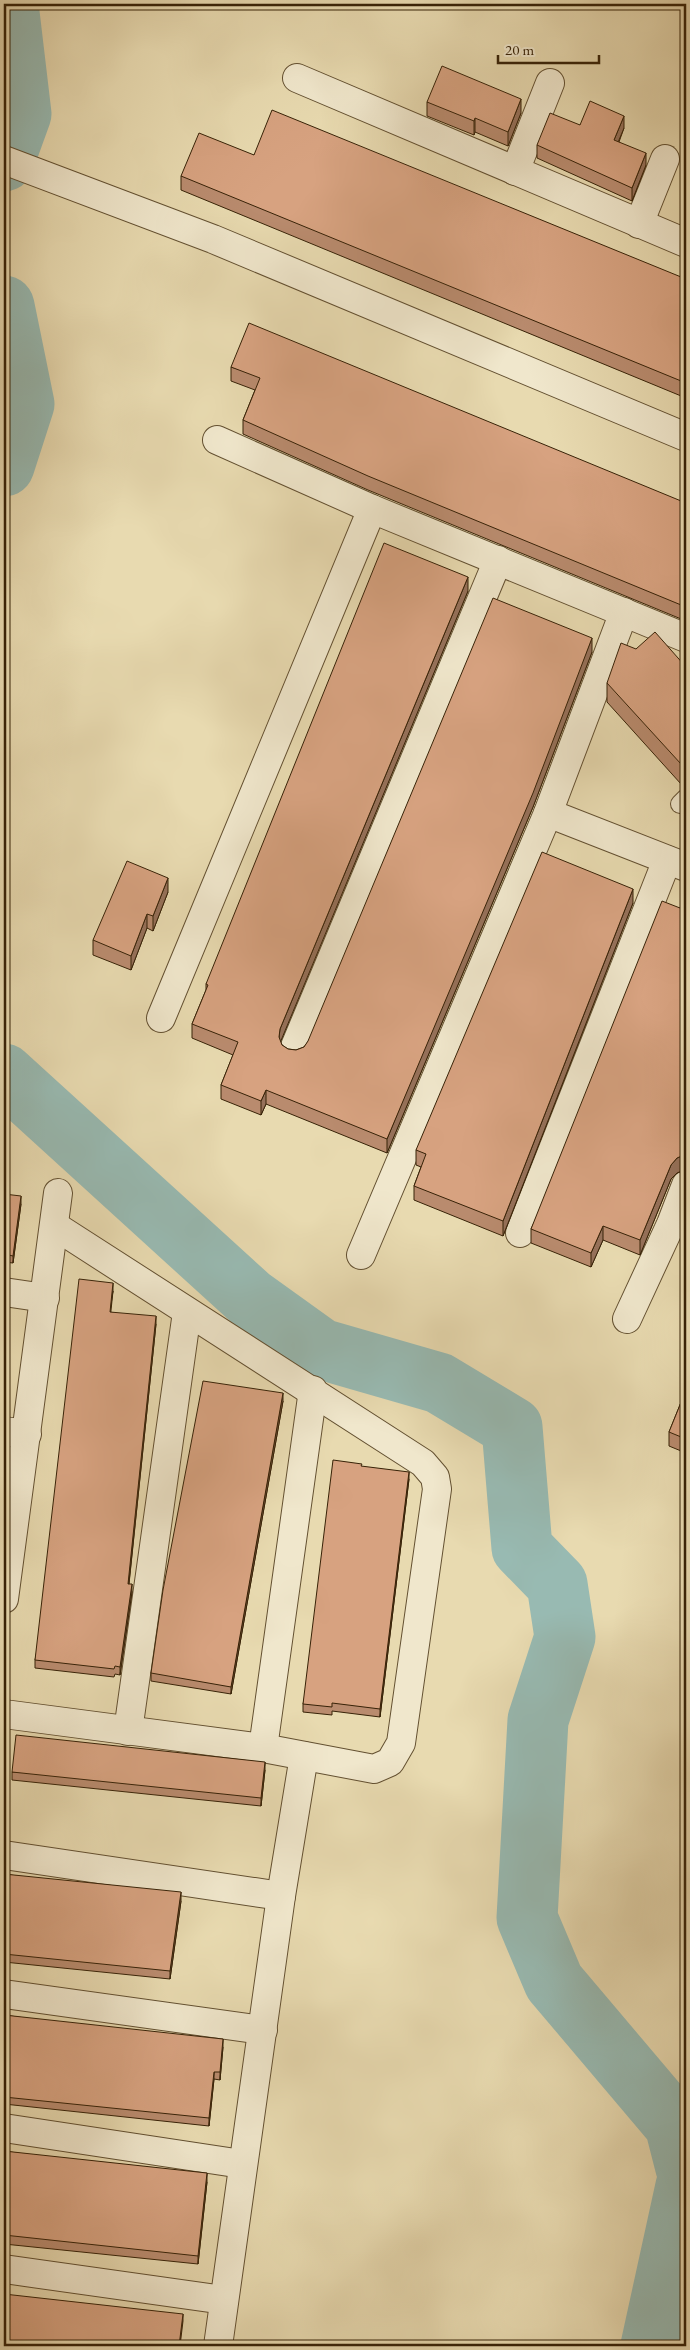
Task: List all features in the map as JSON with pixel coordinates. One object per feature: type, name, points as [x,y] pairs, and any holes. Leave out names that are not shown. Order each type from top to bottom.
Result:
[{"type":"street","points":[[297,78],[686,243]]},
{"type":"street","points":[[515,171],[550,83]]},
{"type":"street","points":[[639,224],[665,159]]},
{"type":"street","points":[[4,160],[213,239],[686,437]]},
{"type":"street","points":[[217,440],[372,509],[686,638]]},
{"type":"street","points":[[161,1018],[372,509]]},
{"type":"street","points":[[294,1049],[498,560]]},
{"type":"street","points":[[361,1255],[548,813],[624,612]]},
{"type":"street","points":[[520,1233],[677,864],[548,813]]},
{"type":"street","points":[[627,1320],[679,1228],[686,1185]]},
{"type":"street","points":[[5,1582],[16,1433],[45,1298],[58,1193]]},
{"type":"street","points":[[4,1714],[263,1748],[374,1769],[390,1762],[401,1743],[437,1490],[435,1477],[423,1463],[313,1390],[187,1312],[55,1226]]},
{"type":"street","points":[[4,1292],[45,1298]]},
{"type":"street","points":[[128,1731],[187,1312]]},
{"type":"street","points":[[263,1748],[313,1390]]},
{"type":"street","points":[[218,2346],[242,2164],[264,2030],[280,1896],[304,1756]]},
{"type":"street","points":[[4,1855],[280,1896]]},
{"type":"street","points":[[4,1994],[264,2030]]},
{"type":"street","points":[[4,2128],[242,2164]]},
{"type":"street","points":[[4,2269],[224,2300]]},
{"type":"building","points":[[442,66],[521,99],[508,132],[475,118],[474,121],[427,102]]},
{"type":"building","points":[[590,101],[624,116],[614,140],[646,153],[632,188],[537,145],[550,113],[580,125]]},
{"type":"building","points":[[272,110],[686,279],[686,383],[181,176],[199,133],[254,155]]},
{"type":"building","points":[[249,323],[686,503],[686,607],[368,476],[243,420],[260,378],[231,367]]},
{"type":"building","points":[[384,543],[468,577],[280,1029],[279,1037],[282,1045],[288,1049],[296,1050],[304,1047],[308,1041],[493,598],[592,638],[533,793],[387,1139],[266,1090],[261,1101],[221,1085],[238,1042],[192,1024],[208,985],[206,984]]},
{"type":"building","points":[[655,632],[686,667],[686,759],[681,764],[607,683],[621,643],[636,649]]},
{"type":"building","points":[[542,852],[633,889],[503,1221],[414,1186],[426,1154],[416,1150]]},
{"type":"building","points":[[127,861],[168,878],[153,916],[147,914],[131,956],[93,940]]},
{"type":"building","points":[[662,901],[680,908],[682,904],[686,906],[686,1155],[677,1158],[671,1165],[640,1240],[603,1226],[591,1253],[531,1229]]},
{"type":"building","points":[[4,1194],[21,1196],[13,1256],[4,1254]]},
{"type":"building","points":[[79,1279],[113,1283],[110,1312],[156,1316],[128,1584],[132,1584],[120,1667],[115,1666],[114,1669],[35,1660]]},
{"type":"building","points":[[203,1381],[283,1393],[231,1687],[151,1673],[163,1590]]},
{"type":"building","points":[[686,1390],[686,1439],[669,1432]]},
{"type":"building","points":[[333,1460],[362,1464],[361,1466],[409,1472],[380,1709],[332,1703],[332,1707],[303,1704]]},
{"type":"building","points":[[16,1735],[265,1762],[261,1798],[12,1772]]},
{"type":"building","points":[[4,1874],[181,1892],[170,1971],[4,1954]]},
{"type":"building","points":[[4,2015],[223,2039],[220,2072],[214,2072],[209,2118],[4,2097]]},
{"type":"building","points":[[4,2151],[207,2173],[198,2256],[4,2235]]},
{"type":"building","points":[[4,2294],[183,2314],[179,2346],[4,2346]]},
{"type":"waterway","points":[[4,161],[21,114],[8,4]]},
{"type":"waterway","points":[[4,306],[24,404],[4,466]]},
{"type":"waterway","points":[[4,1074],[250,1298],[321,1349],[439,1383],[512,1427],[522,1548],[557,1584],[565,1637],[538,1720],[527,1918],[554,1982],[675,2125],[686,2168]]},
{"type":"waterway","points":[[651,2346],[686,2186]]}]
